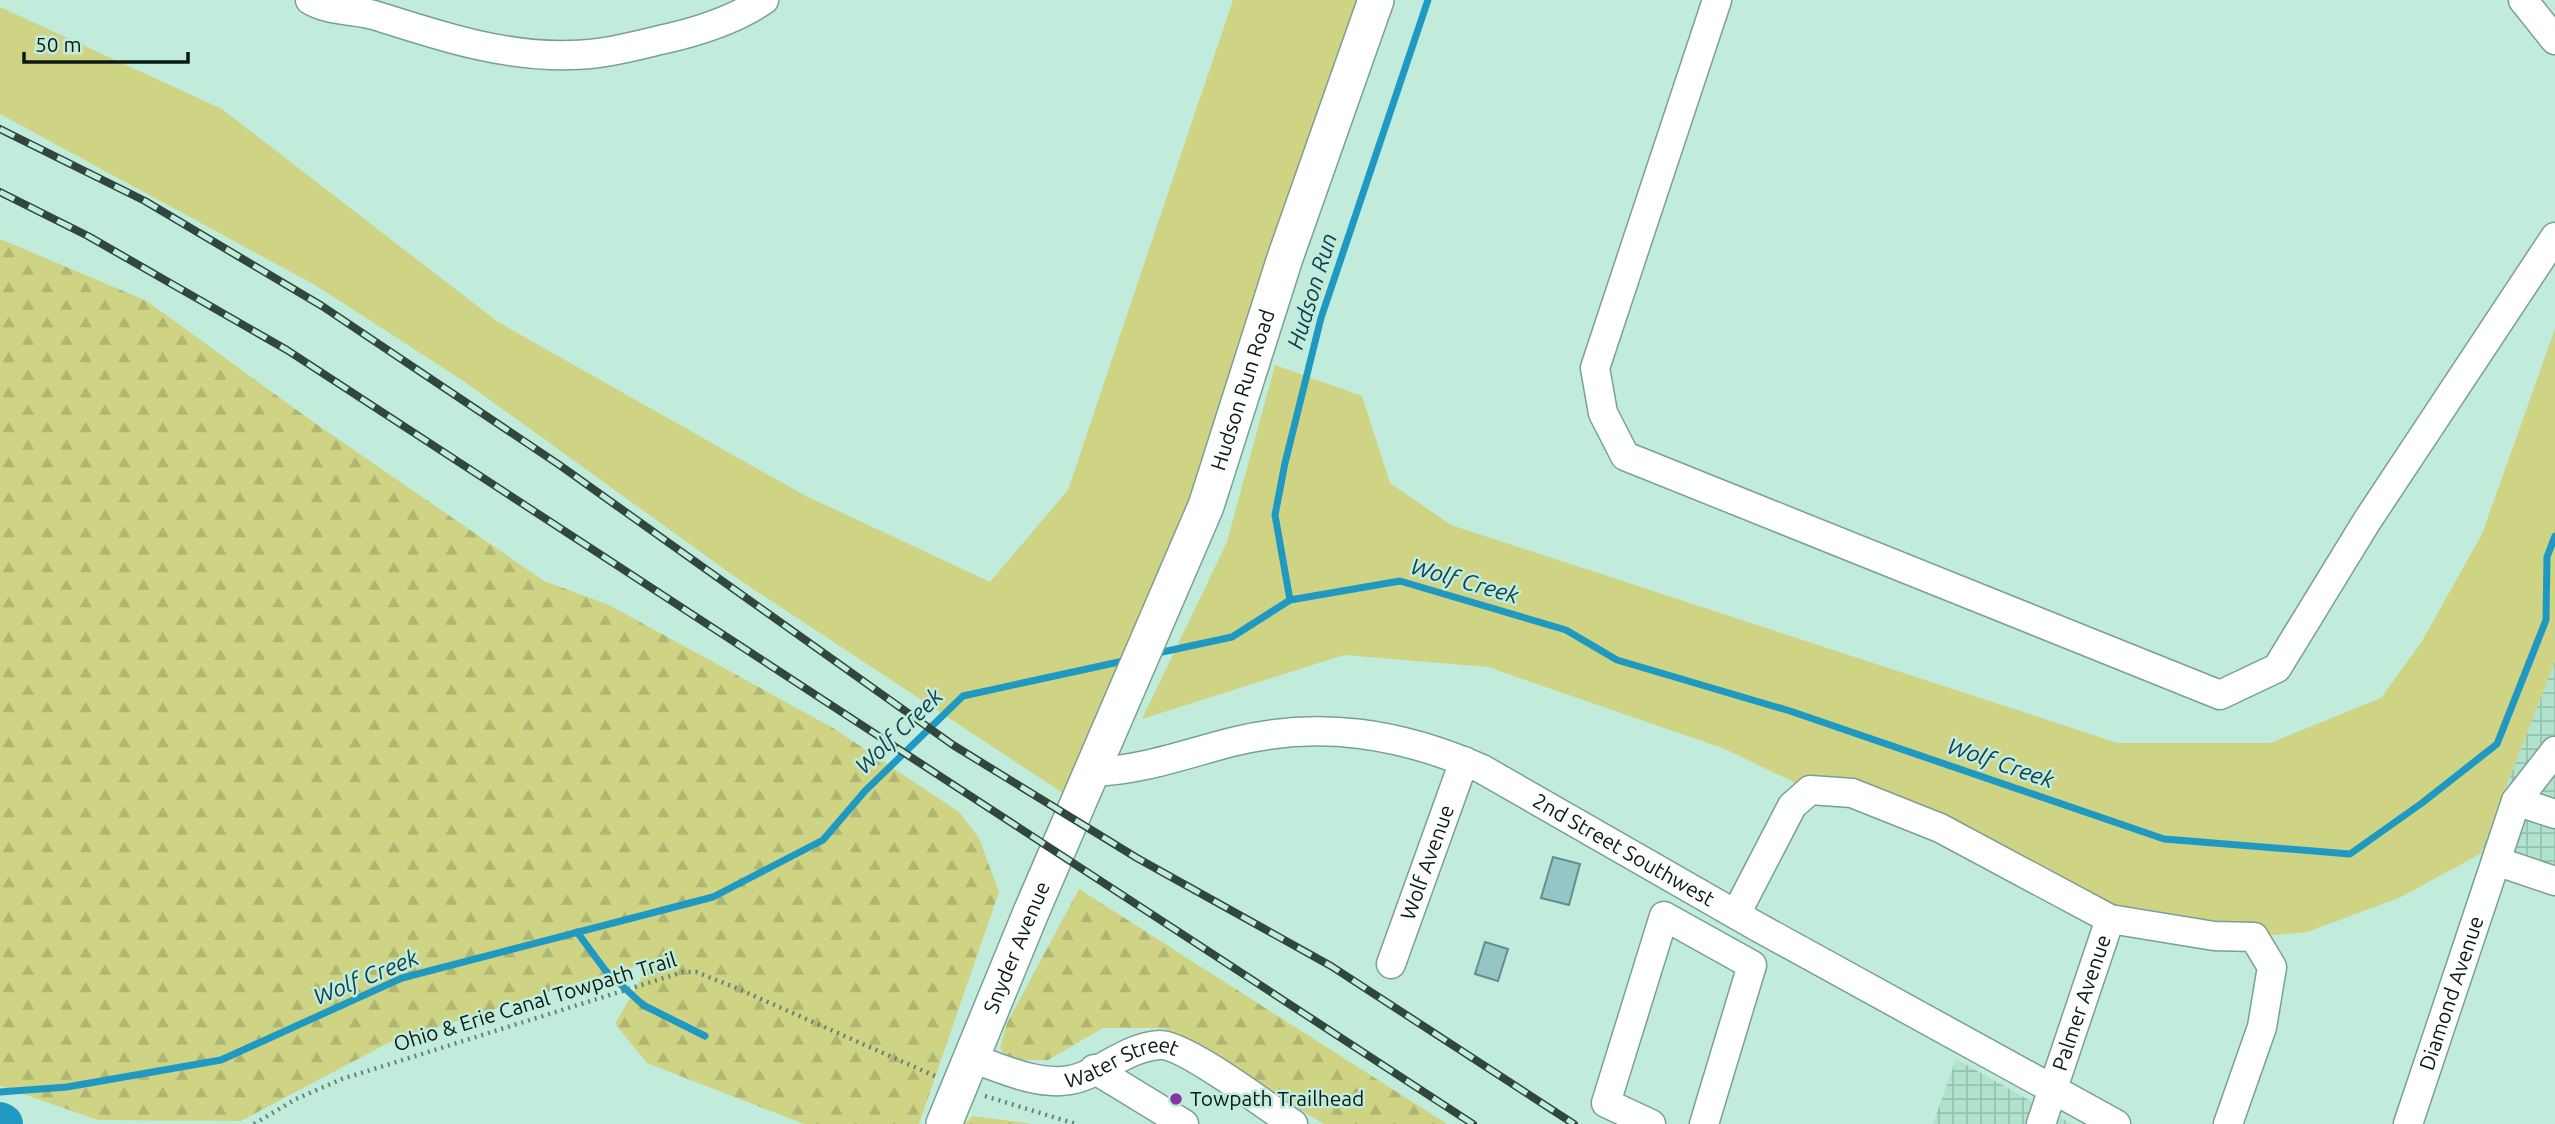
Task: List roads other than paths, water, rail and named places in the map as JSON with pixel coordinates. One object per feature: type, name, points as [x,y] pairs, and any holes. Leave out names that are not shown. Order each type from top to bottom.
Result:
[{"type":"main road","name":"Hudson Run Road","points":[[1091,772],[1206,506],[1285,258],[1376,0]]},
{"type":"main road","name":"Snyder Avenue","points":[[944,1124],[1091,772]]},
{"type":"street","points":[[310,0],[325,8],[359,10],[462,43],[527,54],[572,55],[627,48],[704,30],[765,0]]},
{"type":"street","points":[[1717,0],[1595,368],[1603,413],[1625,456],[2220,695],[2277,668],[2367,521],[2555,237]]},
{"type":"street","points":[[2523,0],[2555,40]]},
{"type":"street","name":"2nd Street Southwest","points":[[1091,772],[1119,772],[1234,742],[1290,731],[1350,731],[1439,750],[1464,761],[2116,1124]]},
{"type":"street","name":"Diamond Avenue","points":[[2408,1124],[2516,801],[2555,751]]},
{"type":"street","name":"Wolf Avenue","points":[[1391,964],[1464,761]]},
{"type":"street","points":[[1738,958],[1746,920],[1792,806],[1810,790],[1852,793],[1940,828],[2110,919],[2214,936],[2253,937],[2272,967],[2262,1027],[2228,1124]]},
{"type":"street","points":[[2516,801],[2555,814]]},
{"type":"street","points":[[2496,861],[2555,881]]},
{"type":"street","points":[[1651,1124],[1606,1103],[1664,916],[1752,965],[1704,1124]]},
{"type":"street","name":"Palmer Avenue","points":[[2041,1124],[2110,919]]},
{"type":"street","name":"Water Street","points":[[971,1058],[1036,1079],[1070,1080],[1131,1051],[1162,1044],[1196,1059],[1293,1124]]},
{"type":"street","points":[[1094,1069],[1184,1124]]},
{"type":"waterway","name":"Hudson Run","points":[[1290,600],[1275,515],[1285,463],[1321,318],[1428,0]]},
{"type":"waterway","name":"Wolf Creek","points":[[1153,654],[1232,637],[1290,600],[1400,581],[1566,630],[1617,660],[1790,711],[2164,839],[2350,854],[2422,803],[2497,744],[2546,620],[2547,557],[2555,536]]},
{"type":"waterway","name":"Wolf Creek","points":[[0,1092],[67,1087],[221,1060],[402,978],[713,897],[823,840],[865,791],[963,696],[1128,660]]},
{"type":"waterway","points":[[577,932],[605,970],[643,1005],[705,1036]]},
{"type":"railway","points":[[0,129],[145,201],[322,306],[558,464],[953,745],[1137,858],[1331,966],[1574,1124]]},
{"type":"railway","points":[[0,192],[88,236],[287,350],[1473,1124]]},
{"type":"place","name":"Towpath Trailhead","points":[[1176,1099]]}]
